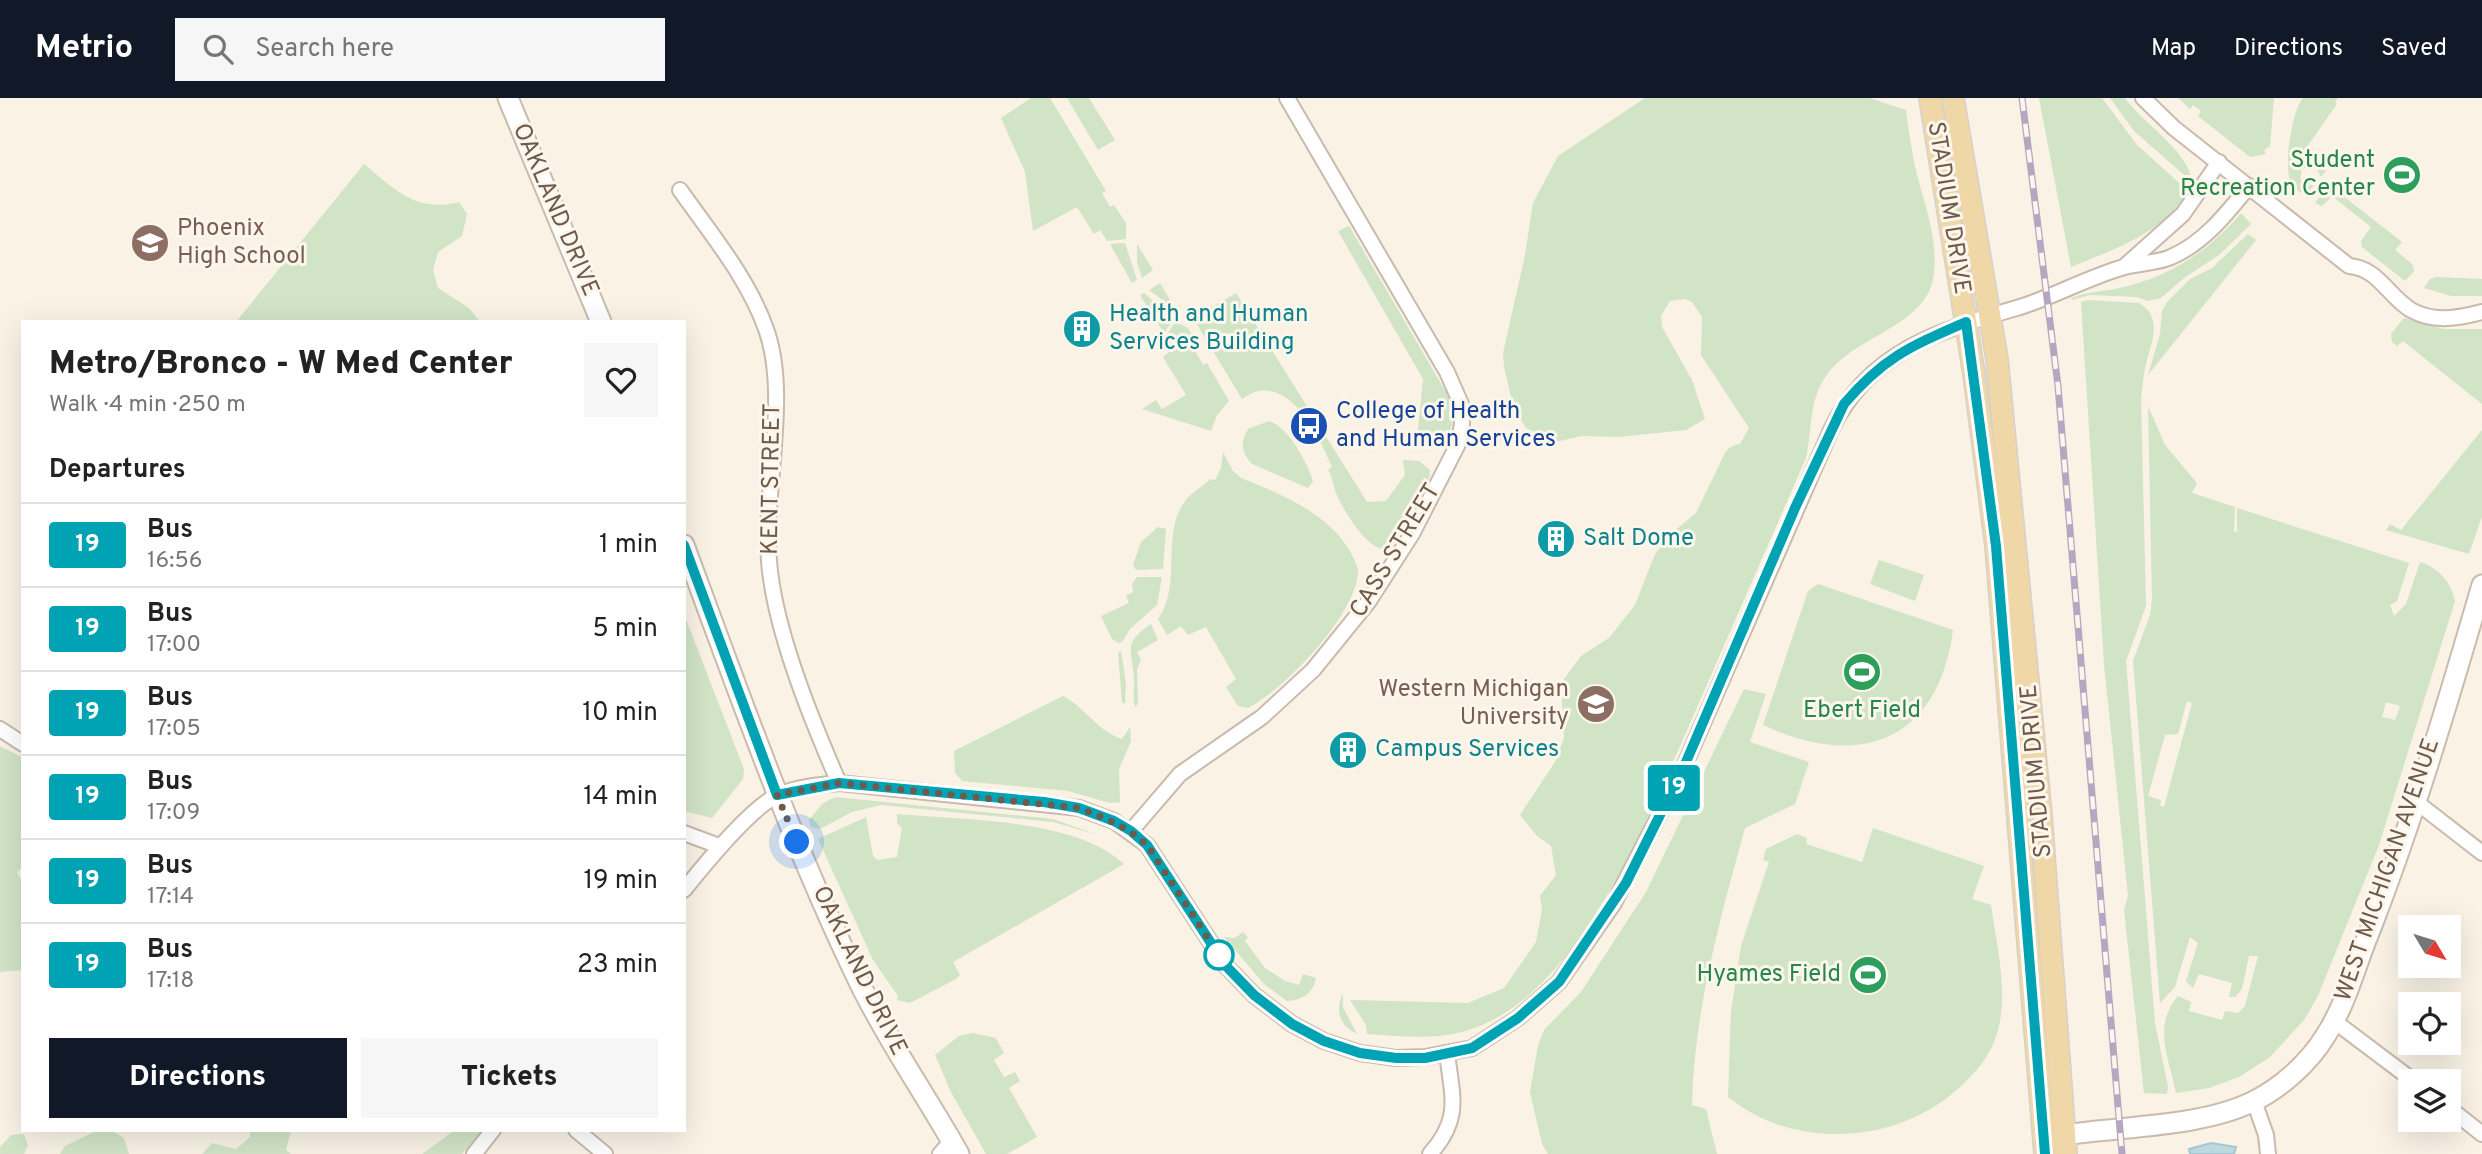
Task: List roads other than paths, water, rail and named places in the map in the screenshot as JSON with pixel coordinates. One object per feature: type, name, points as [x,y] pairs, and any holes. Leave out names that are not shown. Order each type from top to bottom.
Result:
[{"type":"main road","name":"OAKLAND DRIVE","points":[[508,98],[600,320]]},
{"type":"main road","name":"STADIUM DRIVE","points":[[1930,98],[1966,322],[1996,546],[2045,1154]]},
{"type":"main road","name":"STADIUM DRIVE","points":[[1953,98],[1997,359],[2038,775],[2065,1145]]},
{"type":"main road","name":"OAKLAND DRIVE","points":[[686,550],[777,795],[861,985],[950,1149]]},
{"type":"main road","name":"WEST MICHIGAN AVENUE","points":[[2065,1145],[2212,1116],[2254,1101],[2298,1069],[2315,1051],[2334,1021],[2382,901],[2482,585]]},
{"type":"street","name":"CASS STREET","points":[[1131,831],[1180,774],[1276,706],[1342,639],[1412,534],[1461,433],[1461,404],[1447,372],[1287,98]]},
{"type":"street","points":[[2143,98],[2174,128],[2349,266],[2362,267],[2411,310],[2442,319],[2482,312]]},
{"type":"street","points":[[2124,267],[2183,214],[2219,162]]},
{"type":"street","points":[[686,887],[719,846],[777,795],[839,783],[1067,806],[1114,821],[1131,831],[1161,863],[1226,966],[1277,1014],[1324,1041],[1360,1053],[1396,1058],[1472,1048],[1539,1002],[1559,982],[1614,903],[1678,780],[1795,508],[1844,404],[1878,367],[1895,354],[1966,322],[2020,307],[2124,267],[2169,259],[2215,226],[2249,186]]},
{"type":"street","name":"KENT STREET","points":[[680,190],[732,263],[767,331],[772,359],[775,411],[768,503],[769,562],[782,625],[839,783]]},
{"type":"street","points":[[0,729],[21,743]]},
{"type":"street","points":[[2415,801],[2482,853]]},
{"type":"street","points":[[686,834],[719,846]]},
{"type":"street","points":[[2334,1021],[2398,1069]]},
{"type":"street","points":[[1430,1154],[1448,1129],[1453,1112],[1447,1053]]},
{"type":"street","points":[[2254,1101],[2268,1154]]},
{"type":"street","points":[[2461,1117],[2482,1134]]},
{"type":"street","points":[[474,1154],[491,1132]]},
{"type":"street","points":[[578,1132],[605,1154]]},
{"type":"water","points":[[2211,1143],[2236,1147],[2234,1154],[2190,1154],[2189,1149]]},
{"type":"railway","points":[[2022,98],[2058,386],[2122,1154]]},
{"type":"place","name":"Student Recreation Center","points":[[2402,175]]},
{"type":"place","name":"Phoenix High School","points":[[150,243]]},
{"type":"place","name":"Health and Human Services Building","points":[[1082,329]]},
{"type":"place","name":"College of Health and Human Services","points":[[1309,426]]},
{"type":"place","name":"Salt Dome","points":[[1556,539]]},
{"type":"place","name":"Ebert Field","points":[[1862,672]]},
{"type":"place","name":"Western Michigan University","points":[[1596,704]]},
{"type":"place","name":"Campus Services","points":[[1348,750]]},
{"type":"place","name":"Hyames Field","points":[[1868,975]]}]
